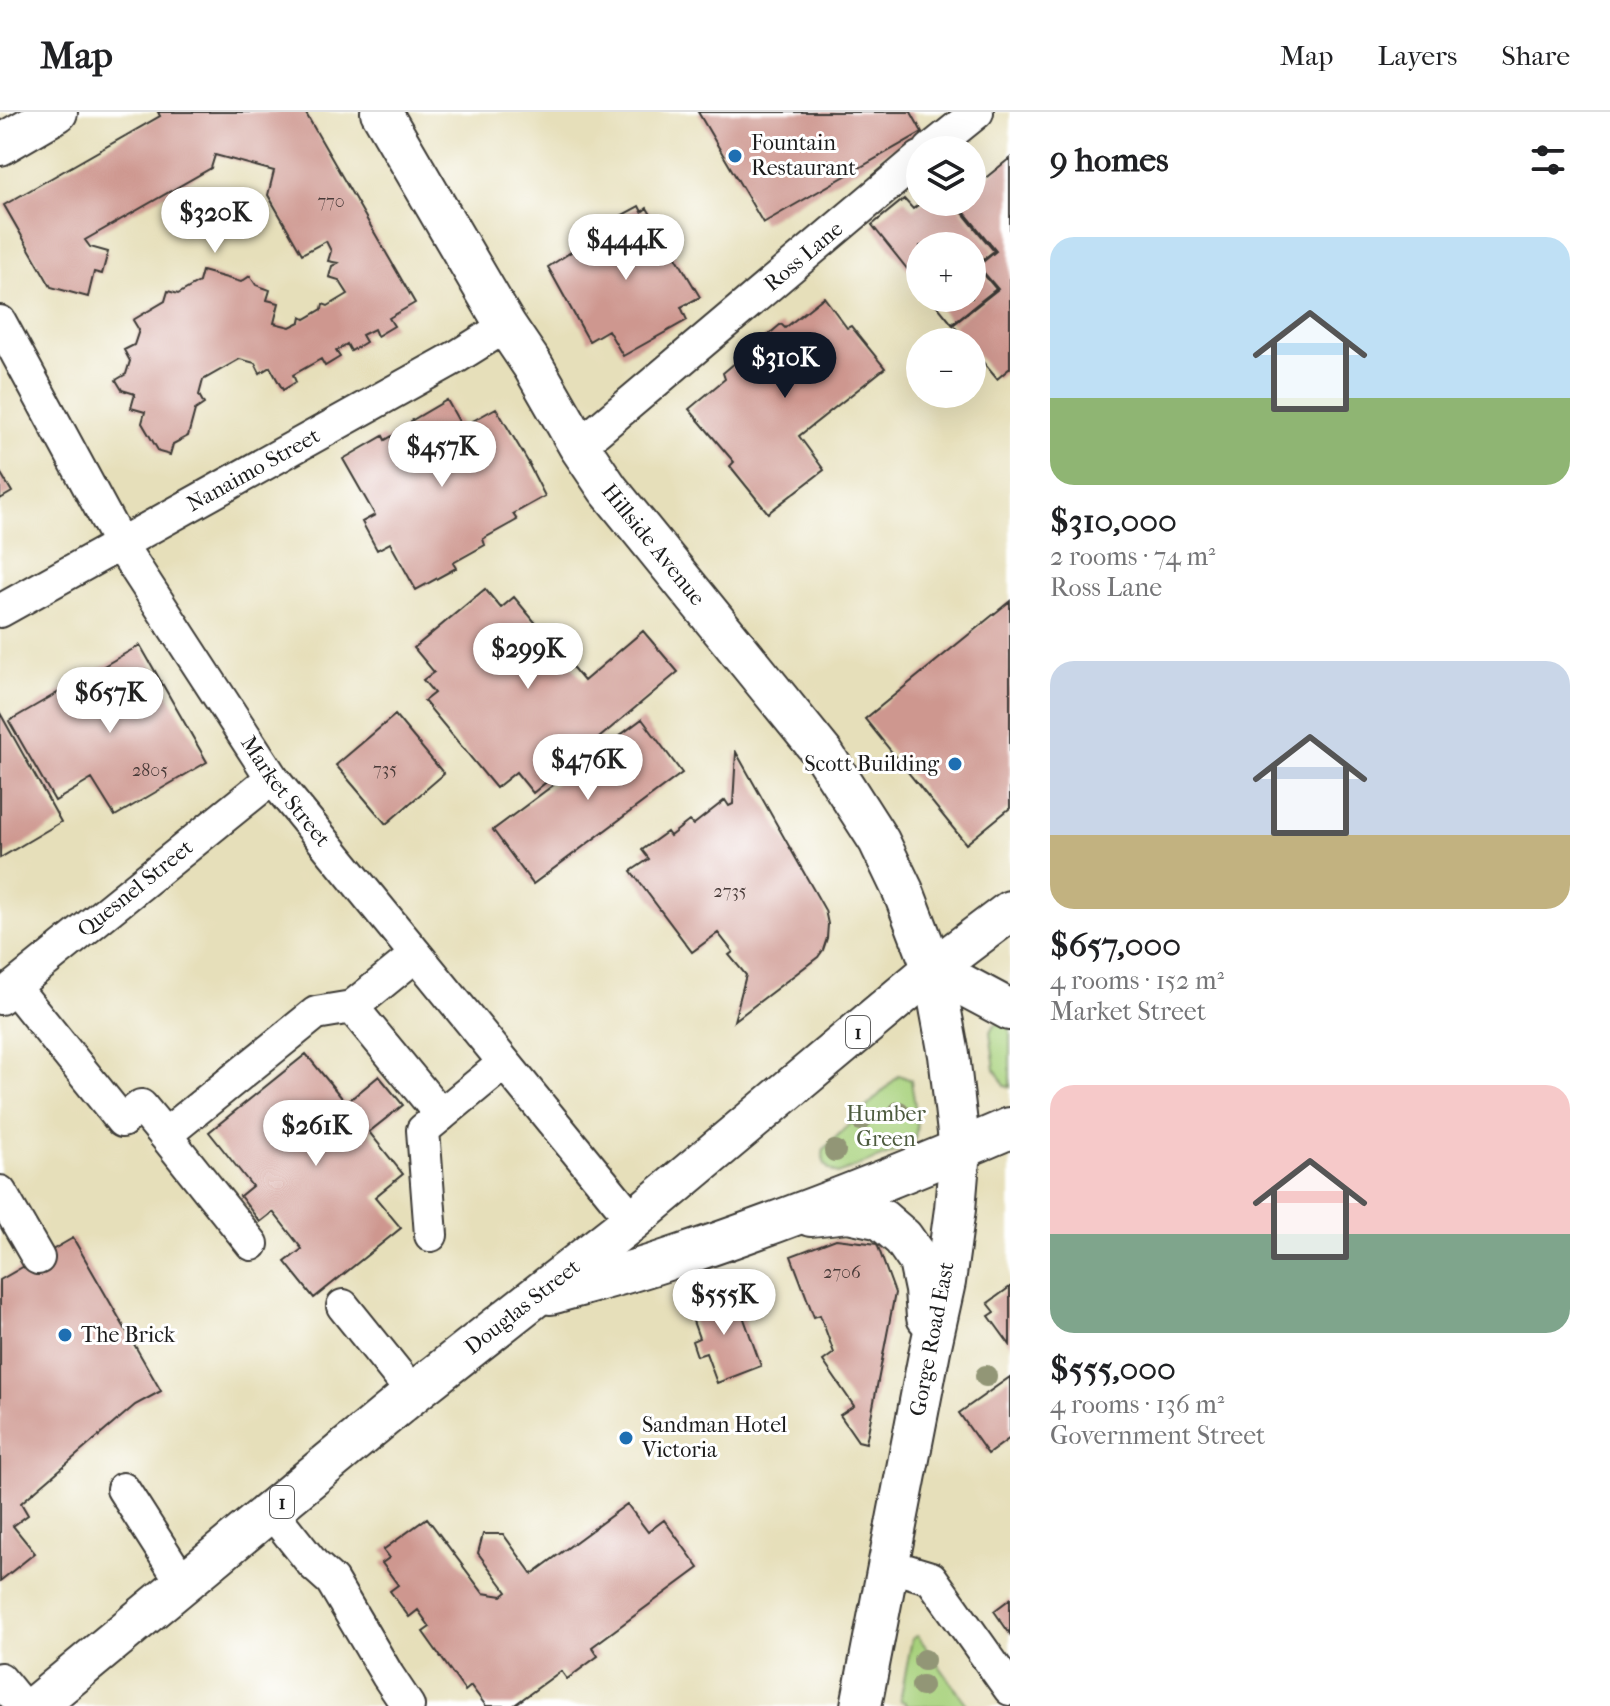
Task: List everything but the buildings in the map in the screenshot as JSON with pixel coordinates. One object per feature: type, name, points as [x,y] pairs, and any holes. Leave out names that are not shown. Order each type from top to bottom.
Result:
[{"type":"main road","points":[[0,145],[57,112]]},
{"type":"main road","name":"Hillside Avenue","points":[[381,112],[506,326],[608,489],[824,755],[879,841],[903,891],[933,969]]},
{"type":"main road","name":"Douglas Street","points":[[35,1706],[413,1393],[633,1220],[933,969],[1010,911]]},
{"type":"main road","points":[[933,969],[1010,1010]]},
{"type":"main road","name":"Gorge Road East","points":[[861,1706],[945,1282],[955,1209],[960,1150],[949,1055],[933,969]]},
{"type":"main road","points":[[530,1300],[667,1260],[783,1219],[1010,1128]]},
{"type":"main road","points":[[783,1219],[848,1212],[881,1219],[903,1238],[919,1261],[930,1350]]},
{"type":"street","points":[[946,136],[973,113]]},
{"type":"street","name":"Ross Lane","points":[[579,446],[906,170]]},
{"type":"street","name":"Market Street","points":[[0,322],[120,544],[272,778],[633,1220]]},
{"type":"street","name":"Nanaimo Street","points":[[0,611],[458,356],[506,326]]},
{"type":"street","name":"Quesnel Street","points":[[7,992],[272,778]]},
{"type":"street","points":[[165,1135],[316,1013],[352,1007],[416,955]]},
{"type":"street","points":[[7,992],[122,1121],[141,1106],[252,1244]]},
{"type":"street","points":[[352,1007],[441,1115]]},
{"type":"street","points":[[431,1235],[423,1130],[504,1063]]},
{"type":"street","points":[[0,1192],[38,1258]]},
{"type":"street","points":[[343,1306],[413,1393]]},
{"type":"street","points":[[123,1489],[183,1583]]},
{"type":"street","points":[[271,1511],[313,1564],[332,1581],[408,1706]]},
{"type":"street","points":[[888,1565],[931,1578],[1010,1689]]},
{"type":"street","points":[[0,1679],[22,1706]]},
{"type":"green space","points":[[1000,1022],[1010,1027],[1010,1087],[1005,1086],[995,1069],[990,1032]]},
{"type":"green space","name":"Humber Green","points":[[899,1075],[911,1080],[917,1122],[912,1145],[838,1174],[830,1170],[824,1162],[824,1149]]},
{"type":"green space","points":[[918,1636],[968,1706],[905,1706],[905,1702],[900,1701],[912,1639]]},
{"type":"place","name":"Fountain Restaurant","points":[[735,156]]},
{"type":"place","name":"Scott Building","points":[[955,764]]},
{"type":"place","name":"The Brick","points":[[65,1335]]},
{"type":"place","name":"Sandman Hotel Victoria","points":[[626,1438]]}]
